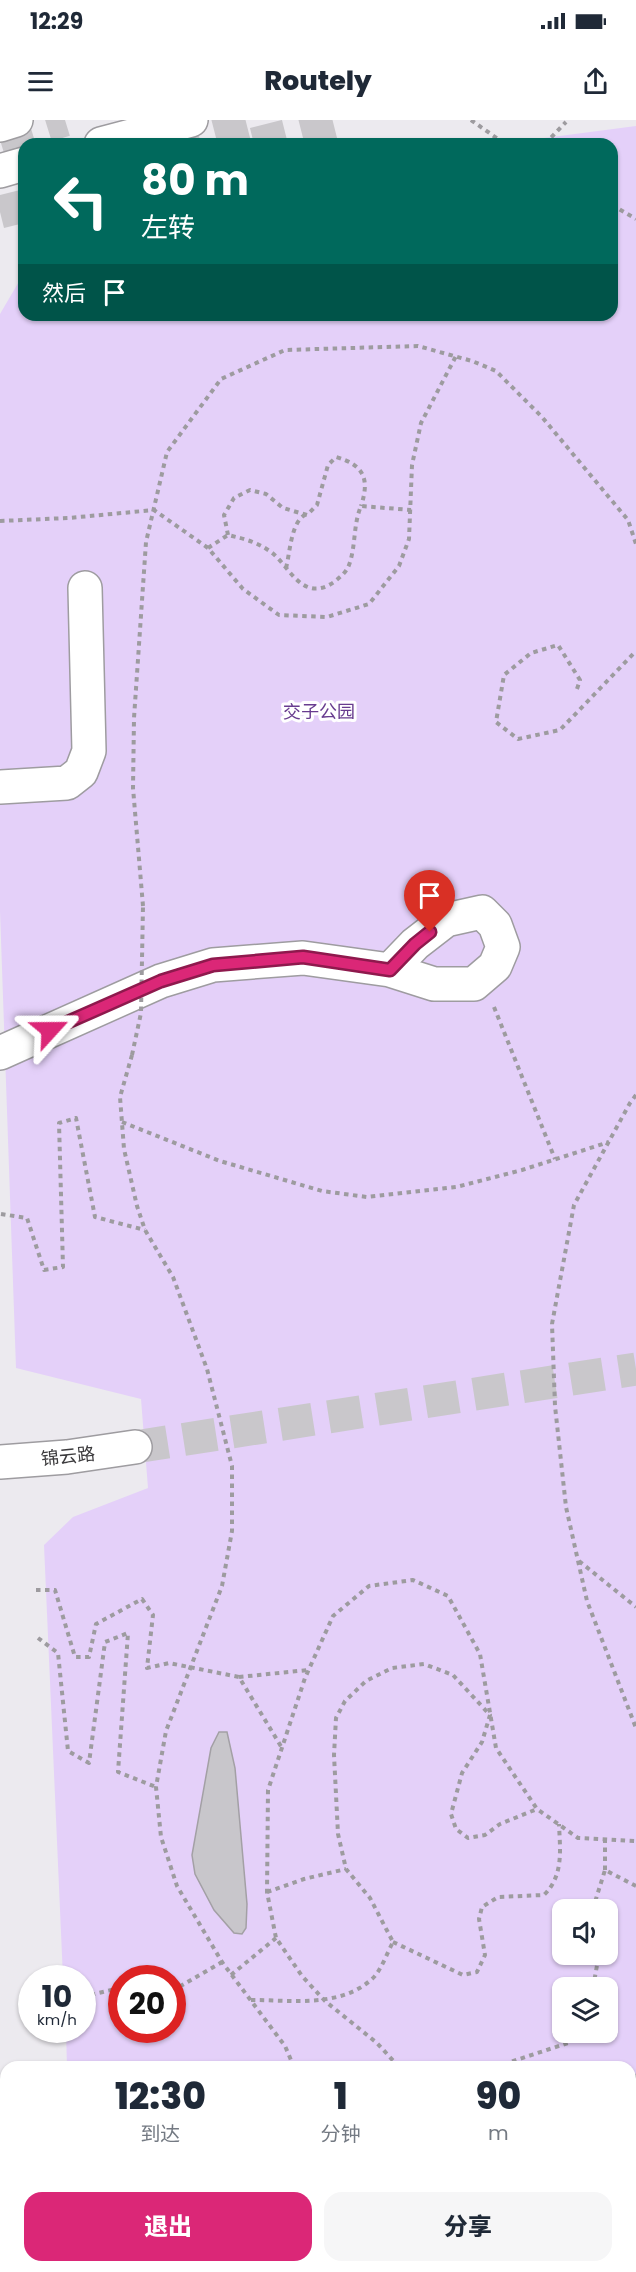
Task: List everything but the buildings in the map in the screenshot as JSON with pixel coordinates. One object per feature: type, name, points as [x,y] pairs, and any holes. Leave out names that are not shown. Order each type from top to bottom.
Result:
[{"type":"street","points":[[0,125],[16,120]]},
{"type":"street","points":[[124,138],[191,120]]},
{"type":"street","points":[[0,171],[18,166]]},
{"type":"street","points":[[0,787],[67,783],[81,772],[90,751],[85,588]]},
{"type":"street","points":[[0,1053],[161,981],[213,965],[303,957],[390,970],[434,984],[474,984],[495,966],[503,947],[495,925],[482,912],[446,920],[415,944],[390,970]]},
{"type":"street","name":"锦云路","points":[[0,1462],[67,1457],[135,1447]]},
{"type":"street","points":[[0,2222],[0,2240]]},
{"type":"path","points":[[471,120],[496,138]]},
{"type":"path","points":[[551,138],[566,122]]},
{"type":"path","points":[[618,208],[636,219]]},
{"type":"path","points":[[291,2061],[285,2046],[222,1962],[177,1886],[161,1837],[156,1787],[166,1731],[222,1586],[232,1531],[232,1466],[200,1348],[173,1277],[145,1230],[124,1149],[120,1097],[141,1013],[143,906],[133,788],[134,718],[146,542],[167,452],[221,379],[285,350],[418,346],[456,356],[496,371],[542,417],[628,520],[636,544]]},
{"type":"path","points":[[0,521],[68,518],[154,510],[208,548],[243,589],[279,615],[327,617],[369,604],[399,566],[409,539],[412,465],[421,423],[456,356]]},
{"type":"path","points":[[208,548],[228,535],[255,541],[274,553],[296,581],[308,586],[326,588],[343,575],[349,565],[354,525],[365,492],[363,476],[352,462],[336,458],[328,465],[317,505],[307,515],[299,518],[294,528],[286,568]]},
{"type":"path","points":[[228,535],[225,515],[234,498],[250,490],[266,494],[283,508],[307,515]]},
{"type":"path","points":[[361,506],[411,510]]},
{"type":"path","points":[[576,689],[580,680],[558,645],[531,653],[504,675],[496,722],[518,739],[560,730],[636,651]]},
{"type":"path","points":[[482,977],[555,1159]]},
{"type":"path","points":[[636,1095],[574,1205],[552,1324],[555,1406],[566,1507],[586,1601],[636,1728]]},
{"type":"path","points":[[1,1214],[27,1218],[44,1270],[63,1267],[59,1123],[76,1118],[95,1217],[145,1230]]},
{"type":"path","points":[[122,1122],[220,1161],[322,1191],[367,1197],[456,1187],[609,1142]]},
{"type":"path","points":[[578,1561],[636,1607]]},
{"type":"path","points":[[394,2061],[377,2043],[325,2001],[302,1976],[276,1938],[267,1892],[268,1790],[309,1670],[333,1616],[369,1586],[412,1580],[448,1596],[480,1654],[496,1748],[537,1809],[578,1838],[636,1841]]},
{"type":"path","points":[[36,1590],[55,1590],[75,1657],[89,1657],[96,1624],[142,1599],[153,1615],[147,1668],[169,1663],[239,1677],[309,1670]]},
{"type":"path","points":[[38,1638],[58,1653],[68,1751],[89,1763],[105,1642],[128,1634],[118,1772],[156,1787]]},
{"type":"path","points":[[490,1715],[453,1675],[424,1664],[392,1668],[366,1680],[345,1701],[336,1719],[334,1755],[338,1834],[346,1869],[370,1898],[393,1942],[463,1975],[477,1972],[484,1955],[479,1919],[482,1907],[498,1897],[544,1895],[553,1886],[561,1861],[559,1824]]},
{"type":"path","points":[[239,1677],[282,1748]]},
{"type":"path","points":[[490,1715],[482,1742],[462,1773],[457,1789],[451,1814],[456,1829],[468,1838],[485,1835],[500,1824],[537,1809]]},
{"type":"path","points":[[595,1899],[604,1870],[605,1839]]},
{"type":"path","points":[[267,1892],[304,1879],[346,1869]]},
{"type":"path","points":[[604,1870],[636,1886]]},
{"type":"path","points":[[231,1975],[276,1938]]},
{"type":"path","points":[[250,2000],[325,2001],[353,1991],[374,1978],[393,1942]]},
{"type":"path","points":[[186,1982],[222,1962]]},
{"type":"path","points":[[513,2061],[568,2043]]},
{"type":"green space","name":"交子公园","points":[[636,126],[636,2061],[67,2061],[66,2043],[96,2043],[96,1965],[62,1965],[44,1545],[73,1517],[148,1488],[141,1399],[16,1368],[0,911],[0,314],[18,283],[18,321],[618,321],[618,138],[544,138]]},
{"type":"tunnel","points":[[0,140],[65,120]]},
{"type":"tunnel","points":[[190,138],[261,120]]},
{"type":"tunnel","points":[[278,138],[349,120]]},
{"type":"tunnel","points":[[0,212],[18,208]]},
{"type":"tunnel","points":[[135,1447],[636,1369]]},
{"type":"route","points":[[50,1030],[161,981],[213,965],[303,957],[390,970],[430,932]]}]
